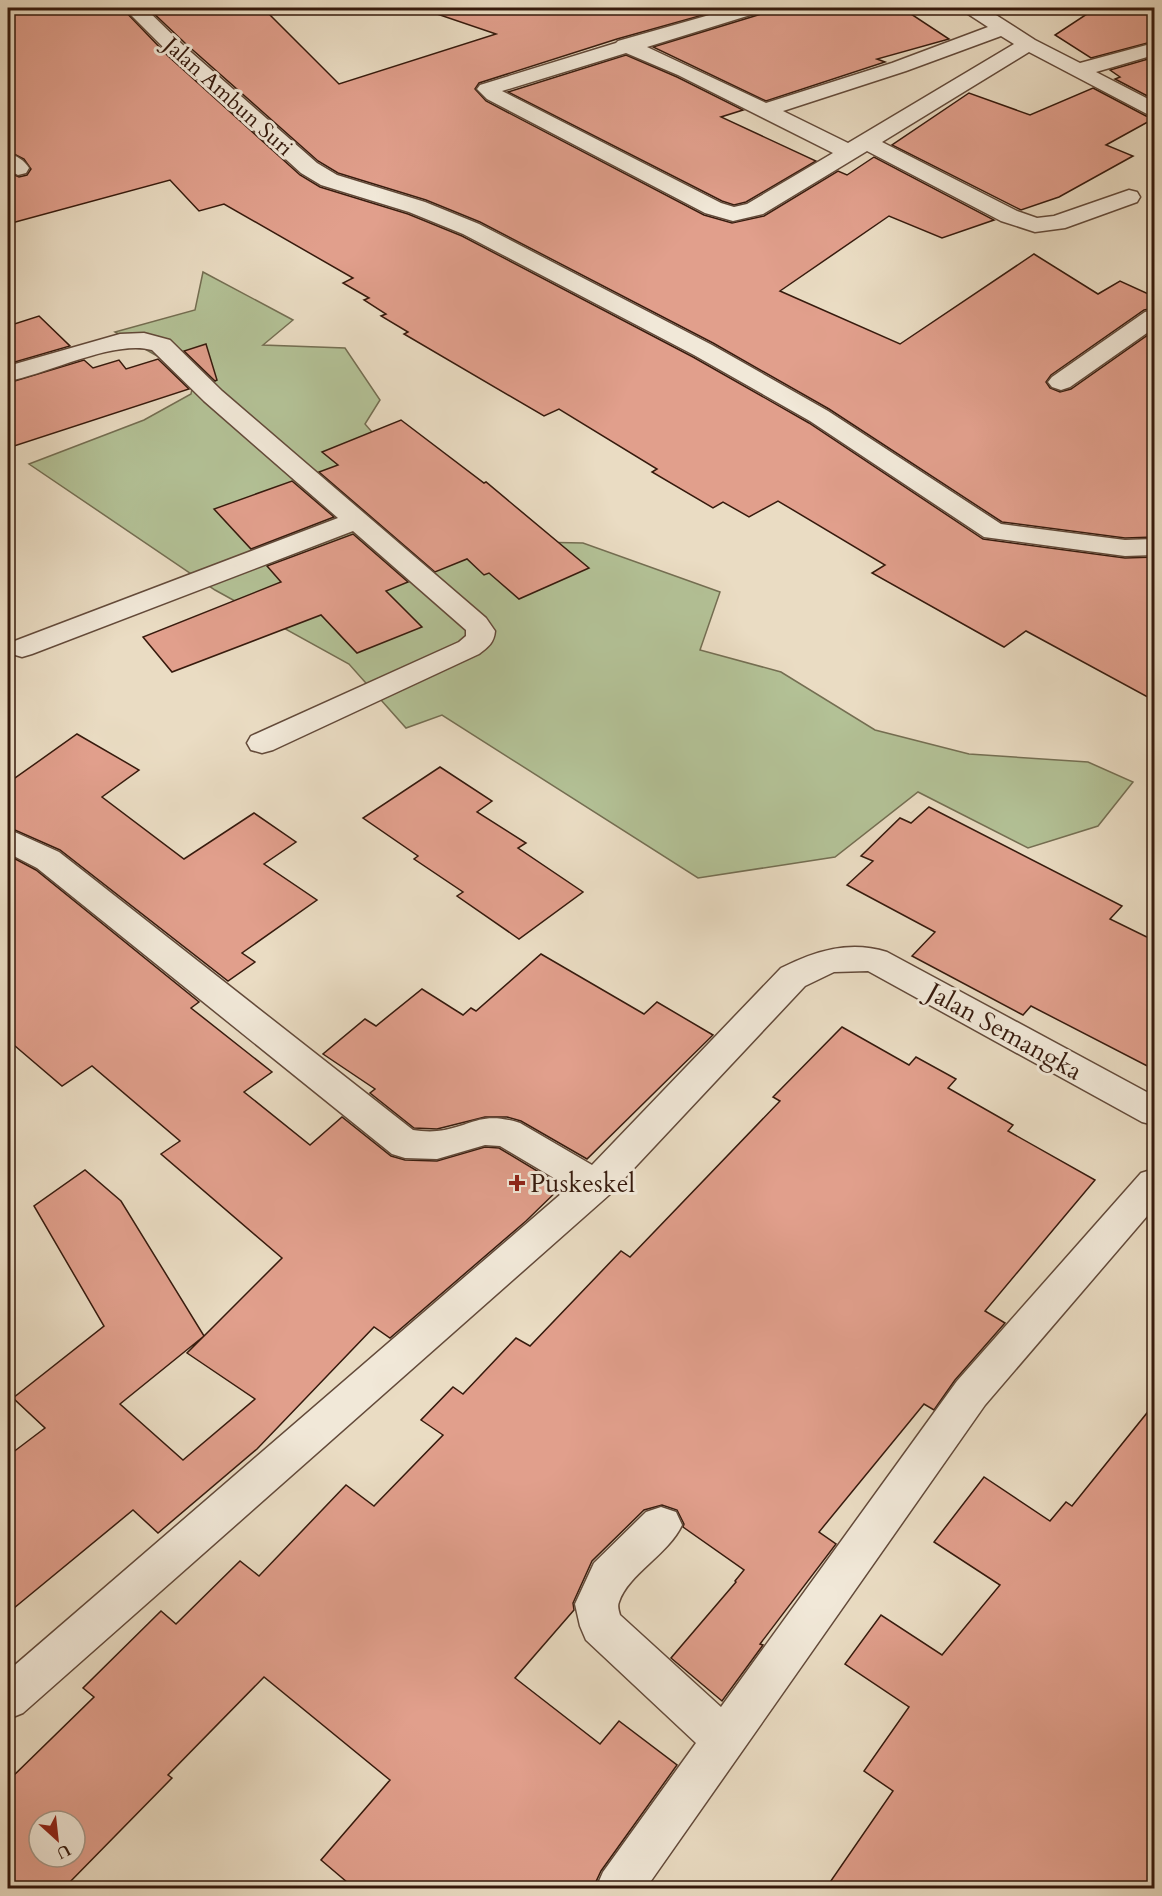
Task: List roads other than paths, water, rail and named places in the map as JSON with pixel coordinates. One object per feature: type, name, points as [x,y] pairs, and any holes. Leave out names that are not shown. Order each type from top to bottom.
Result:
[{"type":"street","name":"Jalan Ambun Suri","points":[[134,8],[177,50],[309,168],[329,180],[417,207],[471,229],[692,344],[819,416],[994,531],[1125,548],[1155,547]]},
{"type":"street","points":[[753,8],[487,88],[494,95],[713,208],[733,214],[755,208],[1028,44]]},
{"type":"street","points":[[972,8],[1028,44],[1155,110]]},
{"type":"street","points":[[764,110],[888,70],[1003,28]]},
{"type":"street","points":[[625,45],[685,71],[764,110],[858,147],[1009,216],[1035,225],[1057,223],[1128,197]]},
{"type":"street","points":[[1079,70],[1155,49]]},
{"type":"street","points":[[1061,382],[1155,317]]},
{"type":"street","points":[[8,374],[120,341],[144,339],[161,345],[213,396],[476,624],[481,631],[480,639],[469,648],[262,743]]},
{"type":"street","points":[[22,648],[357,520]]},
{"type":"street","points":[[8,840],[48,860],[405,1144],[437,1145],[485,1131],[507,1133],[596,1185],[8,1698]]},
{"type":"street","name":"Jalan Semangka","points":[[596,1185],[793,977],[824,961],[853,956],[875,960],[1155,1112]]},
{"type":"street","points":[[619,1888],[971,1393],[1155,1183]]},
{"type":"street","points":[[661,1525],[609,1578],[596,1604],[601,1626],[725,1740]]},
{"type":"place","name":"Puskeskel","points":[[517,1183]]}]
